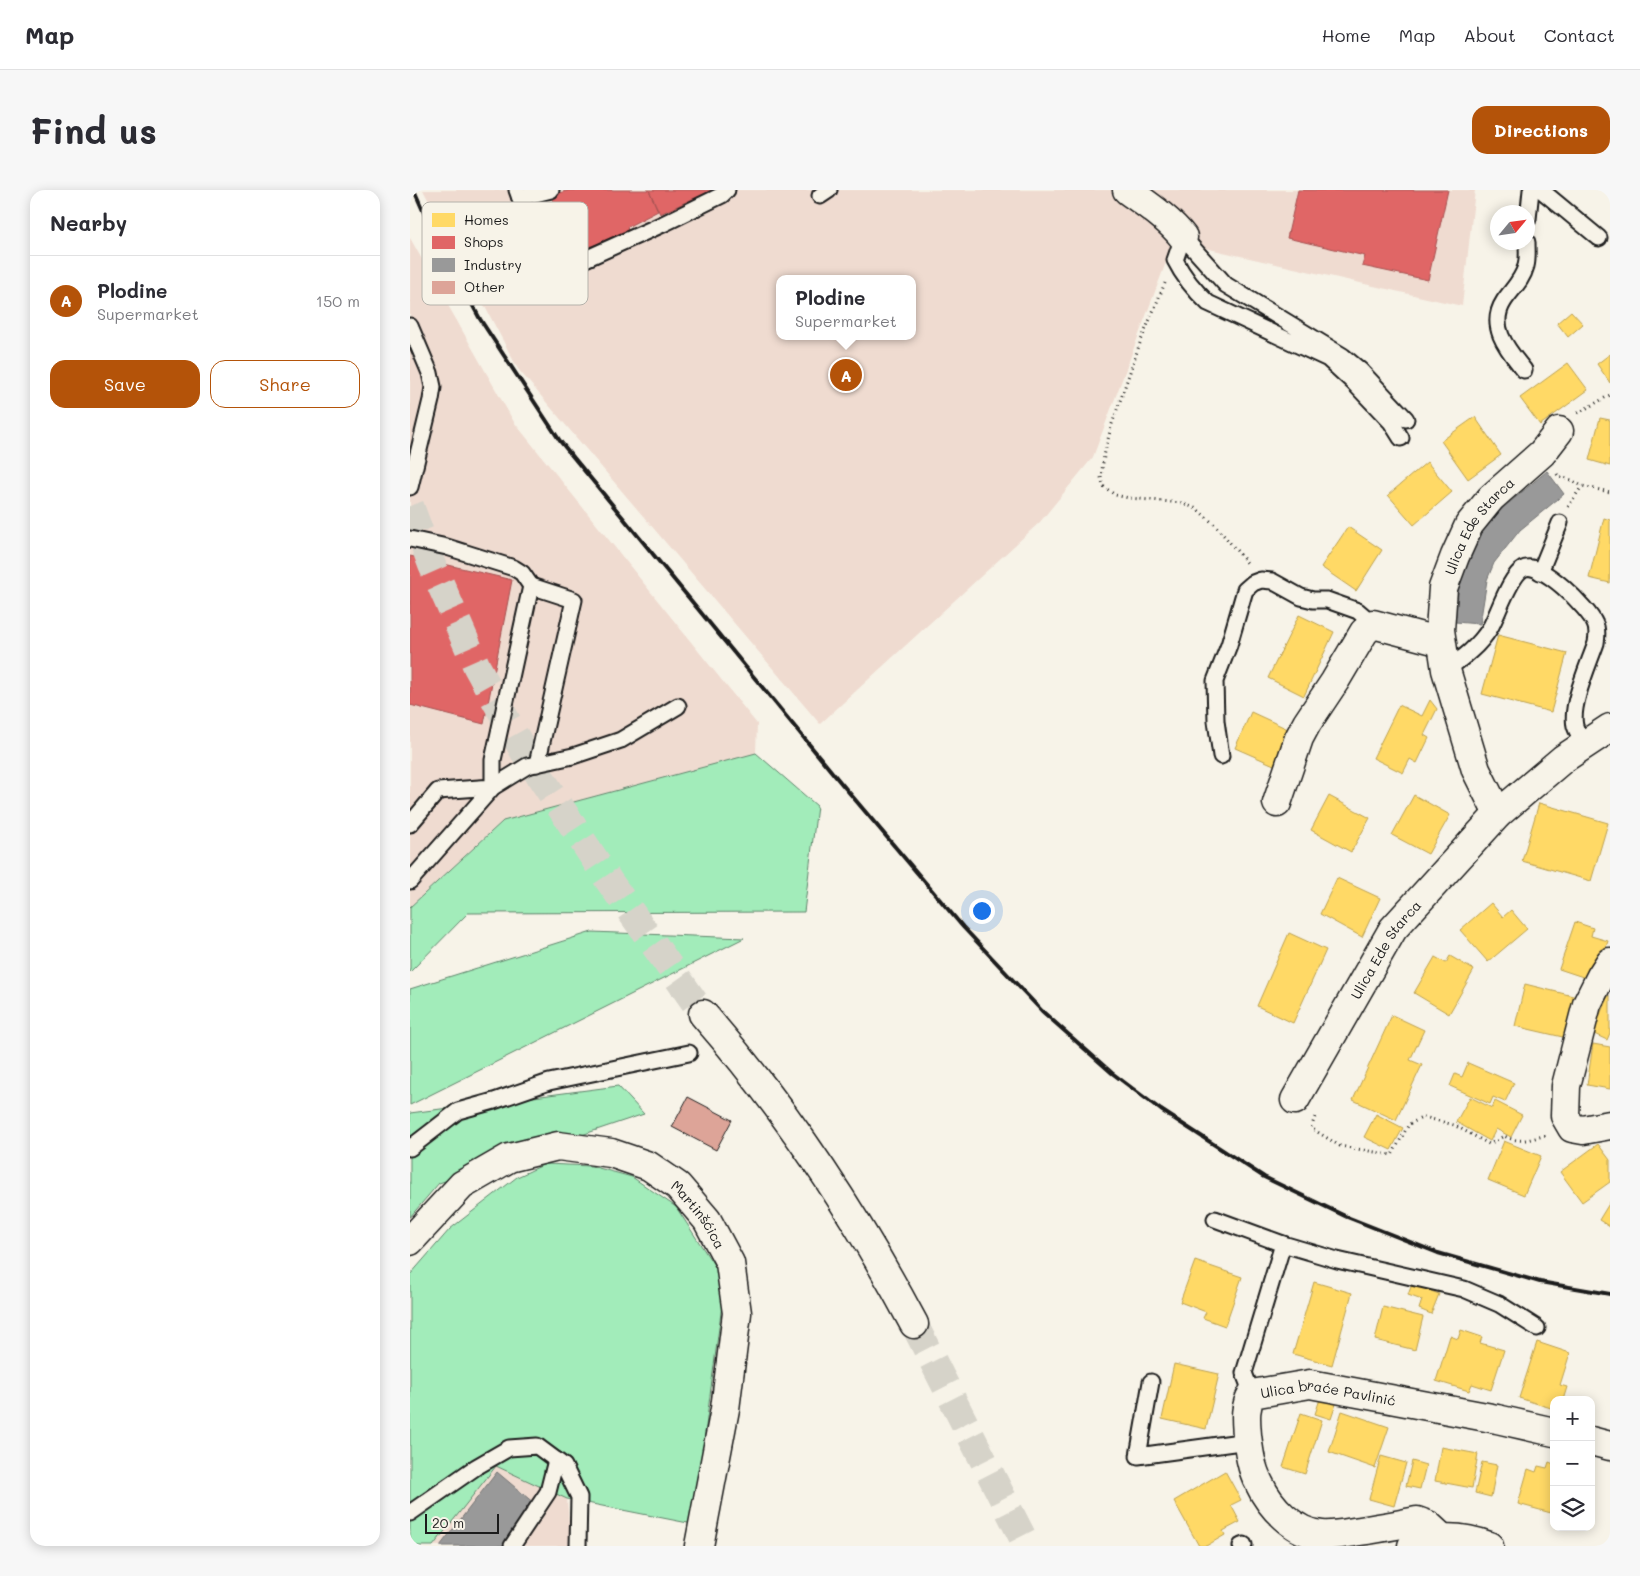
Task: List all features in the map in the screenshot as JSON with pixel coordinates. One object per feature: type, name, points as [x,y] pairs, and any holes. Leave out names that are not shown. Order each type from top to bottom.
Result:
[{"type":"main road","points":[[1127,190],[1177,229],[1179,248]]},
{"type":"main road","name":"Ulica Ede Starca","points":[[1498,814],[1476,770],[1446,670],[1440,630],[1443,588],[1469,525],[1492,498],[1542,453],[1559,431]]},
{"type":"main road","points":[[1277,803],[1298,738],[1335,682],[1364,632],[1373,624],[1441,642]]},
{"type":"main road","name":"Ulica Ede Starca","points":[[1295,1100],[1393,929],[1498,814],[1563,759],[1610,728]]},
{"type":"main road","points":[[1610,962],[1600,976],[1588,1004],[1566,1086],[1565,1116],[1572,1128],[1583,1130],[1610,1125]]},
{"type":"main road","points":[[703,1014],[770,1095],[814,1156],[855,1220],[914,1324]]},
{"type":"main road","name":"Martinšćica","points":[[410,1241],[462,1184],[509,1158],[558,1146],[611,1153],[649,1166],[678,1186],[707,1220],[730,1263],[737,1313],[725,1409],[699,1546]]},
{"type":"main road","name":"Ulica braće Pavlinić","points":[[1441,1537],[1428,1525],[1416,1521],[1340,1534],[1322,1535],[1307,1532],[1285,1518],[1271,1502],[1259,1483],[1250,1457],[1246,1411],[1247,1402],[1252,1394],[1310,1384],[1488,1417],[1550,1431]]},
{"type":"main road","points":[[1595,1442],[1610,1446]]},
{"type":"main road","points":[[1412,1546],[1441,1537],[1461,1538],[1489,1546]]},
{"type":"lane","points":[[519,194],[551,190]]},
{"type":"lane","points":[[588,258],[722,195],[727,190]]},
{"type":"lane","points":[[1529,205],[1531,190]]},
{"type":"lane","points":[[1541,190],[1599,238]]},
{"type":"lane","points":[[1179,248],[1207,266],[1226,285],[1343,356],[1360,370],[1406,419]]},
{"type":"lane","points":[[1179,248],[1180,270],[1195,291],[1208,303],[1328,359],[1391,422],[1401,438]]},
{"type":"lane","points":[[1524,370],[1501,338],[1498,314],[1503,302],[1520,281],[1527,264],[1527,250]]},
{"type":"lane","points":[[410,326],[430,373],[433,387],[410,486]]},
{"type":"lane","points":[[1540,572],[1560,523]]},
{"type":"lane","points":[[410,539],[447,547],[514,568],[522,573],[531,586],[574,600],[537,764]]},
{"type":"lane","points":[[1446,670],[1466,657],[1489,629],[1516,575],[1524,568],[1531,567],[1568,591],[1595,624],[1596,643],[1576,702],[1574,714],[1575,727],[1584,744]]},
{"type":"lane","points":[[1221,756],[1216,721],[1216,681],[1230,645],[1245,590],[1253,583],[1261,580],[1272,581],[1300,597],[1313,600],[1327,600],[1343,605],[1358,611],[1373,624]]},
{"type":"lane","points":[[494,787],[492,760],[531,586]]},
{"type":"lane","points":[[410,880],[494,787],[527,766],[573,756],[621,740],[678,706]]},
{"type":"lane","points":[[410,824],[438,791],[494,787]]},
{"type":"lane","points":[[410,1148],[458,1111],[494,1101],[548,1082],[689,1053]]},
{"type":"lane","points":[[1214,1219],[1283,1244],[1337,1260],[1464,1290],[1499,1304],[1537,1328]]},
{"type":"lane","points":[[1252,1394],[1244,1373],[1283,1244]]},
{"type":"lane","points":[[1151,1382],[1138,1456],[1248,1442]]},
{"type":"lane","points":[[410,1513],[476,1467],[509,1448],[537,1446],[564,1466],[579,1497],[578,1546]]},
{"type":"lane","points":[[512,1546],[548,1492],[556,1460]]},
{"type":"path","points":[[1179,248],[1140,344],[1111,427],[1101,477],[1103,486],[1115,495],[1122,497],[1182,503],[1197,509],[1261,580]]},
{"type":"path","points":[[1559,431],[1577,414],[1610,395]]},
{"type":"path","points":[[1559,477],[1571,480],[1582,486],[1610,492]]},
{"type":"path","points":[[1314,1121],[1311,1128],[1340,1146],[1392,1155],[1409,1124],[1424,1117],[1454,1125],[1489,1144],[1504,1136],[1514,1141],[1528,1140]]},
{"type":"shaded area","points":[[423,190],[1475,190],[1462,306],[1174,241],[1093,457],[1040,522],[820,724],[518,369],[484,305],[588,305],[588,202],[429,202]]},
{"type":"shaded area","points":[[410,238],[422,259],[422,305],[448,305],[514,422],[757,724],[756,753],[503,821],[410,907]]},
{"type":"shaded area","points":[[496,1466],[547,1485],[567,1499],[571,1546],[433,1546]]},
{"type":"green space","points":[[756,753],[817,806],[804,912],[468,913],[410,972],[410,907],[503,821]]},
{"type":"green space","points":[[592,932],[744,938],[410,1105],[410,989]]},
{"type":"green space","points":[[618,1086],[644,1114],[439,1183],[410,1217],[410,1113]]},
{"type":"green space","points":[[545,1164],[591,1166],[632,1177],[676,1207],[725,1282],[693,1524],[567,1499],[496,1466],[433,1546],[410,1546],[410,1275],[450,1229],[517,1177]]},
{"type":"building: Homes","points":[[1571,311],[1583,324],[1568,337],[1557,323]]},
{"type":"building: Homes","points":[[1610,354],[1610,383],[1597,364]]},
{"type":"building: Homes","points":[[1568,363],[1588,390],[1540,425],[1520,398]]},
{"type":"building: Homes","points":[[1475,417],[1501,455],[1468,479],[1441,441]]},
{"type":"building: Homes","points":[[1600,418],[1610,420],[1610,466],[1589,460]]},
{"type":"building: Homes","points":[[1427,462],[1452,492],[1414,525],[1388,495]]},
{"type":"building: Homes","points":[[1604,518],[1610,520],[1610,583],[1589,578]]},
{"type":"building: Homes","points":[[1348,527],[1382,550],[1356,591],[1321,567]]},
{"type":"building: Homes","points":[[1299,615],[1334,632],[1304,696],[1268,678]]},
{"type":"building: Homes","points":[[1498,635],[1567,653],[1551,712],[1482,694]]},
{"type":"building: Homes","points":[[1430,700],[1437,709],[1424,735],[1429,738],[1417,763],[1410,759],[1403,773],[1373,758],[1399,705],[1422,716]]},
{"type":"building: Homes","points":[[1251,712],[1290,730],[1274,765],[1235,748]]},
{"type":"building: Homes","points":[[1414,795],[1450,815],[1428,854],[1392,835]]},
{"type":"building: Homes","points":[[1329,796],[1370,818],[1351,852],[1311,830]]},
{"type":"building: Homes","points":[[1539,803],[1608,823],[1591,881],[1522,861]]},
{"type":"building: Homes","points":[[1337,878],[1380,898],[1362,937],[1320,914]]},
{"type":"building: Homes","points":[[1491,903],[1503,917],[1511,910],[1527,929],[1488,962],[1460,930]]},
{"type":"building: Homes","points":[[1575,922],[1593,928],[1591,936],[1608,941],[1595,981],[1559,969]]},
{"type":"building: Homes","points":[[1289,933],[1326,950],[1293,1023],[1257,1006]]},
{"type":"building: Homes","points":[[1450,956],[1474,970],[1449,1014],[1414,993],[1435,957],[1446,963]]},
{"type":"building: Homes","points":[[1525,984],[1577,997],[1567,1038],[1515,1026]]},
{"type":"building: Homes","points":[[1608,996],[1610,996],[1610,1033],[1607,1040],[1592,1033]]},
{"type":"building: Homes","points":[[1392,1015],[1424,1030],[1410,1060],[1422,1065],[1396,1120],[1353,1100]]},
{"type":"building: Homes","points":[[1593,1044],[1610,1047],[1610,1089],[1587,1085]]},
{"type":"building: Homes","points":[[1468,1063],[1514,1083],[1505,1102],[1493,1097],[1490,1104],[1450,1086],[1455,1074],[1462,1077]]},
{"type":"building: Homes","points":[[1470,1097],[1492,1108],[1495,1101],[1522,1115],[1511,1137],[1496,1129],[1490,1141],[1456,1122]]},
{"type":"building: Homes","points":[[1376,1114],[1403,1128],[1391,1150],[1364,1137]]},
{"type":"building: Homes","points":[[1504,1141],[1541,1156],[1524,1195],[1488,1180]]},
{"type":"building: Homes","points":[[1598,1144],[1610,1160],[1610,1182],[1582,1202],[1560,1172]]},
{"type":"building: Homes","points":[[1610,1202],[1610,1227],[1599,1220]]},
{"type":"building: Homes","points":[[1195,1261],[1242,1277],[1225,1326],[1203,1318],[1206,1312],[1180,1302]]},
{"type":"building: Homes","points":[[1314,1282],[1352,1293],[1332,1365],[1293,1354]]},
{"type":"building: Homes","points":[[1412,1284],[1439,1294],[1431,1314],[1419,1309],[1422,1300],[1408,1295]]},
{"type":"building: Homes","points":[[1383,1307],[1423,1317],[1415,1350],[1375,1340]]},
{"type":"building: Homes","points":[[1461,1330],[1482,1337],[1480,1343],[1504,1350],[1491,1390],[1472,1384],[1469,1391],[1436,1381],[1450,1336],[1458,1339]]},
{"type":"building: Homes","points":[[1537,1342],[1570,1353],[1560,1385],[1567,1387],[1564,1396],[1550,1396],[1550,1408],[1519,1398]]},
{"type":"building: Homes","points":[[1174,1364],[1219,1374],[1206,1429],[1162,1419]]},
{"type":"building: Homes","points":[[1321,1396],[1337,1401],[1331,1419],[1315,1414]]},
{"type":"building: Homes","points":[[1342,1411],[1389,1427],[1375,1468],[1329,1452]]},
{"type":"building: Homes","points":[[1301,1413],[1322,1420],[1305,1474],[1283,1467]]},
{"type":"building: Homes","points":[[1441,1447],[1478,1454],[1472,1488],[1435,1481]]},
{"type":"building: Homes","points":[[1381,1456],[1406,1463],[1394,1506],[1369,1499]]},
{"type":"building: Homes","points":[[1412,1461],[1426,1465],[1420,1489],[1406,1486]]},
{"type":"building: Homes","points":[[1482,1462],[1497,1465],[1491,1497],[1475,1493]]},
{"type":"building: Homes","points":[[1550,1462],[1550,1513],[1518,1504],[1528,1469],[1536,1472],[1538,1466],[1547,1468]]},
{"type":"building: Homes","points":[[1225,1471],[1241,1500],[1231,1505],[1240,1522],[1223,1531],[1225,1535],[1206,1546],[1199,1546],[1174,1501]]},
{"type":"building: Shops","points":[[570,190],[649,190],[658,211],[627,227],[630,236],[588,247],[588,202],[554,202],[552,195]]},
{"type":"building: Shops","points":[[649,190],[712,190],[660,214]]},
{"type":"building: Shops","points":[[1298,190],[1448,190],[1428,280],[1362,266],[1365,256],[1287,238]]},
{"type":"building: Shops","points":[[410,556],[512,580],[484,724],[410,705]]},
{"type":"building: Industry","points":[[1547,471],[1564,494],[1520,530],[1494,563],[1487,580],[1480,624],[1455,622],[1460,577],[1476,539],[1503,508]]},
{"type":"building: Industry","points":[[497,1472],[535,1504],[504,1546],[440,1546]]},
{"type":"building: Other","points":[[688,1097],[732,1120],[716,1150],[672,1127]]},
{"type":"tunnel","points":[[410,506],[432,565],[477,667],[524,752],[609,881],[703,1014]]},
{"type":"tunnel","points":[[914,1324],[1027,1546]]},
{"type":"railway","points":[[414,190],[422,208]]},
{"type":"railway","points":[[472,305],[560,441],[841,783],[963,927],[1042,1011],[1112,1073],[1161,1110],[1264,1177],[1347,1217],[1438,1253],[1540,1282],[1610,1294]]},
{"type":"place","name":"Plodine","points":[[846,375]]}]
